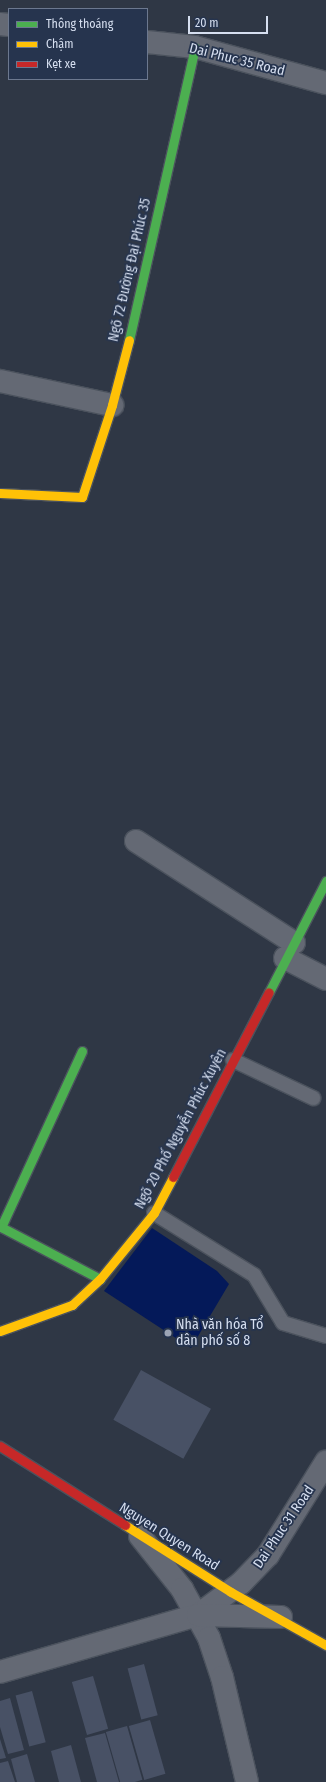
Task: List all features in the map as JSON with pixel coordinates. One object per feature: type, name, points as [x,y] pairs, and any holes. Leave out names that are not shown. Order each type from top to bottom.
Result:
[{"type":"street","name":"Dai Phuc 35 Road","points":[[148,42],[194,48],[326,83]]},
{"type":"street","name":"Ngõ 72 Đường Đại Phúc 35","points":[[0,493],[82,497],[112,405],[139,298],[194,48]]},
{"type":"street","points":[[0,381],[112,405]]},
{"type":"street","points":[[136,841],[290,950],[326,979]]},
{"type":"street","name":"Ngõ 20 Phố Nguyễn Phúc Xuyên","points":[[0,1331],[72,1305],[100,1279],[154,1213],[326,881]]},
{"type":"street","points":[[82,1051],[1,1227],[100,1279]]},
{"type":"street","name":"Nguyen Quyen Road","points":[[0,1446],[231,1592],[281,1617],[326,1645]]},
{"type":"street","name":"Dai Phuc 31 Road","points":[[198,1615],[231,1592],[268,1555],[326,1462]]},
{"type":"street","points":[[139,1534],[182,1589],[198,1615],[222,1677],[247,1782]]},
{"type":"street","points":[[0,1672],[198,1615],[281,1617]]},
{"type":"lane","points":[[233,1060],[313,1098]]},
{"type":"lane","points":[[154,1213],[254,1275],[283,1323],[326,1336]]},
{"type":"shaded area","points":[[152,1228],[217,1271],[229,1284],[191,1348],[104,1291]]},
{"type":"building","points":[[141,1370],[211,1409],[183,1459],[113,1420]]},
{"type":"building","points":[[144,1664],[158,1715],[141,1720],[128,1668]]},
{"type":"building","points":[[93,1676],[108,1729],[87,1735],[72,1682]]},
{"type":"building","points":[[32,1691],[46,1742],[29,1747],[16,1695]]},
{"type":"building","points":[[10,1698],[24,1750],[8,1754],[0,1727],[0,1701]]},
{"type":"building","points":[[150,1720],[165,1774],[144,1780],[129,1726]]},
{"type":"building","points":[[127,1726],[142,1780],[135,1782],[120,1782],[106,1732]]},
{"type":"building","points":[[105,1733],[119,1782],[97,1782],[85,1738]]},
{"type":"building","points":[[0,1739],[6,1758],[0,1759]]},
{"type":"building","points":[[71,1745],[81,1782],[59,1782],[51,1751]]},
{"type":"building","points":[[27,1754],[35,1782],[17,1782],[11,1759]]},
{"type":"building","points":[[8,1761],[15,1782],[0,1782],[0,1763]]},
{"type":"traffic: fast","points":[[129,340],[195,47]]},
{"type":"traffic: fast","points":[[269,992],[326,881]]},
{"type":"traffic: fast","points":[[82,1051],[1,1227],[100,1279]]},
{"type":"traffic: slow","points":[[0,493],[82,497],[112,405],[129,340]]},
{"type":"traffic: slow","points":[[0,1331],[72,1305],[100,1279],[154,1213],[173,1177]]},
{"type":"traffic: slow","points":[[125,1525],[231,1592],[326,1645]]},
{"type":"traffic: jam","points":[[173,1177],[269,992]]},
{"type":"traffic: jam","points":[[0,1446],[125,1525]]},
{"type":"place","name":"Nhà văn hóa Tổ dân phố số 8","points":[[168,1333]]}]
